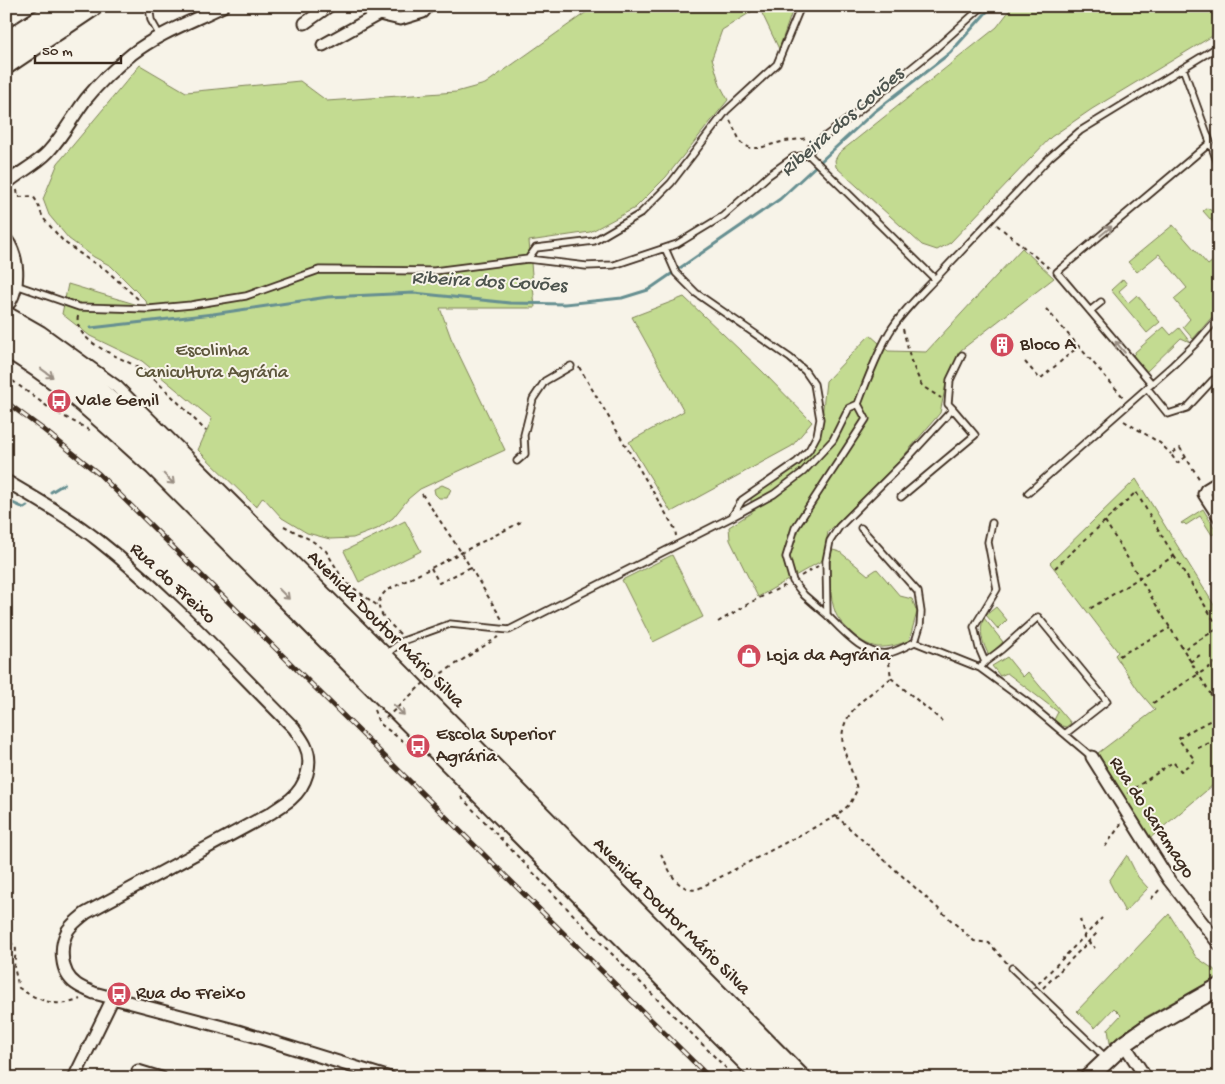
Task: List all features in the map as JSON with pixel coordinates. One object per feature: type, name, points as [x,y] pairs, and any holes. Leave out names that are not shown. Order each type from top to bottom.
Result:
[{"type":"highway","points":[[6,43],[63,6]]},
{"type":"highway","points":[[6,63],[91,6]]},
{"type":"highway","points":[[6,327],[37,344],[77,374],[162,448],[786,1078]]},
{"type":"highway","points":[[6,346],[26,357],[69,388],[155,465],[765,1078]]},
{"type":"street","points":[[9,185],[15,176],[34,165],[49,151],[87,98],[108,75],[133,53],[160,36],[223,6]]},
{"type":"street","points":[[305,23],[329,6]]},
{"type":"street","points":[[323,45],[376,10],[400,19],[423,12],[428,6]]},
{"type":"street","points":[[6,239],[12,246],[16,257],[15,293],[8,307]]},
{"type":"street","name":"Avenida Doutor Mário Silva","points":[[8,307],[117,387],[386,654],[806,1078]]},
{"type":"street","name":"Rua do Freixo","points":[[6,481],[67,518],[132,568],[179,612],[294,728],[305,746],[309,758],[307,776],[301,788],[292,799],[271,813],[86,913],[76,921],[68,930],[63,944],[63,962],[68,977],[77,985],[94,993],[238,1031],[390,1078]]},
{"type":"street","points":[[1219,482],[1206,490],[1204,494],[1219,517]]},
{"type":"street","name":"Rua do Saramago","points":[[1092,758],[1169,880],[1219,944]]},
{"type":"street","points":[[1088,1078],[1124,1044],[1172,1012],[1219,987]]},
{"type":"street","points":[[74,1078],[113,998]]},
{"type":"street","points":[[1124,1044],[1146,1078]]},
{"type":"street","points":[[138,1071],[162,1078]]},
{"type":"lane","points":[[150,6],[151,20],[160,36]]},
{"type":"lane","points":[[528,260],[536,248],[594,241],[640,214],[672,183],[726,111],[777,64],[801,6]]},
{"type":"lane","points":[[809,155],[812,146],[928,55],[983,6]]},
{"type":"lane","points":[[386,654],[406,640],[450,624],[509,630],[678,545],[774,494],[803,472],[833,440],[849,408],[858,404],[873,364],[890,332],[904,312],[1049,158],[1080,131],[1219,46]]},
{"type":"lane","points":[[1183,68],[1217,162],[1219,162]]},
{"type":"lane","points":[[1210,143],[1056,272],[1149,386],[1168,414],[1187,408],[1212,380]]},
{"type":"lane","points":[[16,285],[79,307],[149,309],[191,305],[246,296],[319,270],[434,271],[528,260],[586,266],[614,265],[677,244],[723,216],[794,157],[809,155]]},
{"type":"lane","points":[[809,155],[935,279]]},
{"type":"lane","points":[[666,248],[676,273],[696,293],[790,358],[805,371],[814,384],[818,398],[820,420],[817,435],[809,450],[797,462],[742,500],[732,517]]},
{"type":"lane","points":[[1090,312],[1101,302]]},
{"type":"lane","points":[[1028,493],[1195,344],[1219,317]]},
{"type":"lane","points":[[901,497],[975,435],[948,404],[950,380],[962,355]]},
{"type":"lane","points":[[517,461],[525,454],[524,435],[533,400],[545,381],[571,366]]},
{"type":"lane","points":[[858,404],[866,419],[795,528],[786,557],[793,581],[804,595],[858,645],[877,653],[888,653],[915,642],[980,668],[1028,703],[1092,758]]},
{"type":"lane","points":[[827,616],[826,561],[830,541],[839,527],[904,462],[953,409]]},
{"type":"lane","points":[[985,662],[979,648],[974,627],[997,589],[988,542],[992,523]]},
{"type":"lane","points":[[861,528],[918,592],[921,612],[920,626],[915,642]]},
{"type":"lane","points":[[980,668],[1038,617],[1107,701],[1065,734]]},
{"type":"lane","points":[[1012,968],[1107,1059]]},
{"type":"path","points":[[726,111],[741,143],[750,148],[759,148],[806,138],[823,138]]},
{"type":"path","points":[[9,185],[18,188],[18,197],[33,196],[43,218],[64,242],[105,269],[149,309]]},
{"type":"path","points":[[992,220],[1052,271]]},
{"type":"path","points":[[79,307],[77,321],[83,335],[109,354],[146,372],[206,431]]},
{"type":"path","points":[[1046,309],[1129,404]]},
{"type":"path","points":[[902,327],[905,332],[911,361],[922,386],[948,404]]},
{"type":"path","points":[[1025,362],[1040,379],[1079,346]]},
{"type":"path","points":[[571,366],[579,367],[675,529],[678,545]]},
{"type":"path","points":[[6,376],[52,410],[95,433]]},
{"type":"path","points":[[1115,417],[1154,439],[1171,454],[1177,463],[1186,458]]},
{"type":"path","points":[[1171,454],[1180,448],[1206,490]]},
{"type":"path","points":[[1055,568],[1136,492],[1219,628],[1183,650]]},
{"type":"path","points":[[386,718],[427,680],[439,675],[509,630],[471,567],[422,494]]},
{"type":"path","points":[[378,606],[381,596],[386,591],[523,521]]},
{"type":"path","points":[[1105,521],[1219,708]]},
{"type":"path","points":[[284,526],[311,540],[326,552],[348,584],[378,606],[386,619],[406,640]]},
{"type":"path","points":[[1088,610],[1174,556]]},
{"type":"path","points":[[431,567],[439,583],[471,567]]},
{"type":"path","points":[[798,578],[808,572]]},
{"type":"path","points":[[718,622],[789,583]]},
{"type":"path","points":[[1119,656],[1170,628]]},
{"type":"path","points":[[888,653],[891,678],[942,721]]},
{"type":"path","points":[[1190,662],[1200,655]]},
{"type":"path","points":[[1153,703],[1219,660]]},
{"type":"path","points":[[661,854],[677,883],[685,889],[696,890],[836,816],[850,804],[857,790],[843,744],[842,734],[845,724],[851,712],[891,678]]},
{"type":"path","points":[[374,709],[379,723],[417,751]]},
{"type":"path","points":[[1130,792],[1173,762],[1181,771],[1194,760],[1178,739],[1219,716]]},
{"type":"path","points":[[1198,748],[1219,738]]},
{"type":"path","points":[[457,793],[586,927],[736,1078]]},
{"type":"path","points":[[1105,847],[1128,814]]},
{"type":"path","points":[[836,816],[974,941],[989,943],[1012,968]]},
{"type":"path","points":[[1151,900],[1169,880]]},
{"type":"path","points":[[1035,991],[1102,918]]},
{"type":"path","points":[[1080,919],[1082,932],[1094,948]]},
{"type":"path","points":[[1035,991],[1099,930]]},
{"type":"path","points":[[6,935],[16,949],[14,967],[19,988],[32,997],[49,1003],[71,1003],[94,993]]},
{"type":"green space","name":"Escolinha Canicultura Agrária","points":[[595,6],[794,6],[779,49],[759,7],[722,30],[712,58],[720,85],[728,100],[666,177],[635,208],[590,232],[529,241],[535,308],[440,308],[451,338],[505,450],[420,489],[408,499],[393,518],[377,529],[353,538],[330,539],[307,533],[282,518],[263,497],[256,507],[198,450],[212,419],[142,361],[90,336],[62,314],[68,284],[148,308],[146,301],[111,266],[94,257],[69,239],[49,215],[43,199],[58,163],[140,65],[186,92],[300,81],[327,101],[456,92],[485,84]]},
{"type":"green space","points":[[1013,6],[1219,6],[1219,32],[1092,109],[1051,137],[950,243],[937,250],[922,245],[836,167],[835,160],[839,153],[997,27]]},
{"type":"green space","points":[[1207,208],[1219,215],[1219,229],[1203,211]]},
{"type":"green space","points":[[1173,225],[1208,265],[1214,260],[1219,264],[1219,307],[1193,339],[1183,327],[1190,319],[1174,299],[1187,288],[1159,254],[1137,272],[1128,262]]},
{"type":"green space","points":[[1022,248],[1054,278],[961,350],[947,379],[940,413],[901,459],[828,532],[823,560],[758,597],[730,540],[729,527],[751,513],[751,498],[799,464],[811,452],[820,436],[826,381],[870,335],[888,351],[926,352]]},
{"type":"green space","points":[[1123,279],[1127,284],[1119,291],[1128,303],[1137,295],[1160,322],[1147,333],[1111,290]]},
{"type":"green space","points":[[684,297],[761,370],[812,422],[792,446],[671,512],[629,442],[684,411],[632,317]]},
{"type":"green space","points":[[1164,327],[1171,335],[1179,328],[1190,342],[1181,338],[1146,372],[1132,356]]},
{"type":"green space","points":[[1136,479],[1219,613],[1219,780],[1149,839],[1098,753],[1155,710],[1138,690],[1115,655],[1118,652],[1050,563]]},
{"type":"green space","points":[[442,485],[451,489],[447,498],[439,498],[435,494],[434,489]]},
{"type":"green space","points":[[1203,509],[1217,532],[1212,535],[1200,516],[1186,525],[1181,523]]},
{"type":"green space","points":[[405,521],[421,551],[359,582],[344,551]]},
{"type":"green space","points":[[833,550],[840,552],[868,575],[877,569],[900,596],[912,599],[917,612],[909,641],[882,647],[867,644],[854,635],[841,621],[836,614],[831,592],[830,559]]},
{"type":"green space","points":[[672,555],[703,617],[653,642],[622,580]]},
{"type":"green space","points":[[996,607],[1007,620],[998,629],[986,615]]},
{"type":"green space","points":[[984,618],[1003,642],[989,655],[982,637],[981,627]]},
{"type":"green space","points":[[1007,657],[1023,677],[1028,672],[1071,723],[1066,727],[1062,726],[1054,720],[1058,712],[1007,673],[1000,676],[992,666]]},
{"type":"green space","points":[[1127,855],[1138,877],[1148,888],[1125,912],[1109,881]]},
{"type":"green space","points":[[1169,914],[1196,957],[1219,973],[1219,976],[1144,1018],[1110,1043],[1108,1029],[1121,1015],[1114,1008],[1095,1028],[1077,1011]]},
{"type":"waterway","name":"Ribeira dos Covões","points":[[91,328],[213,314],[328,297],[414,293],[510,303],[565,304],[622,298],[648,290],[780,199],[874,112],[950,53],[992,6]]},
{"type":"waterway","points":[[51,492],[64,484]]},
{"type":"waterway","points":[[6,500],[24,508],[27,506]]},
{"type":"railway","points":[[6,402],[99,474],[710,1078]]},
{"type":"place","name":"Bloco A","points":[[1002,345]]},
{"type":"place","name":"Vale Gemil","points":[[59,401]]},
{"type":"place","name":"Loja da Agrária","points":[[749,656]]},
{"type":"place","name":"Escola Superior Agrária","points":[[418,746]]},
{"type":"place","name":"Rua do Freixo","points":[[119,994]]}]
